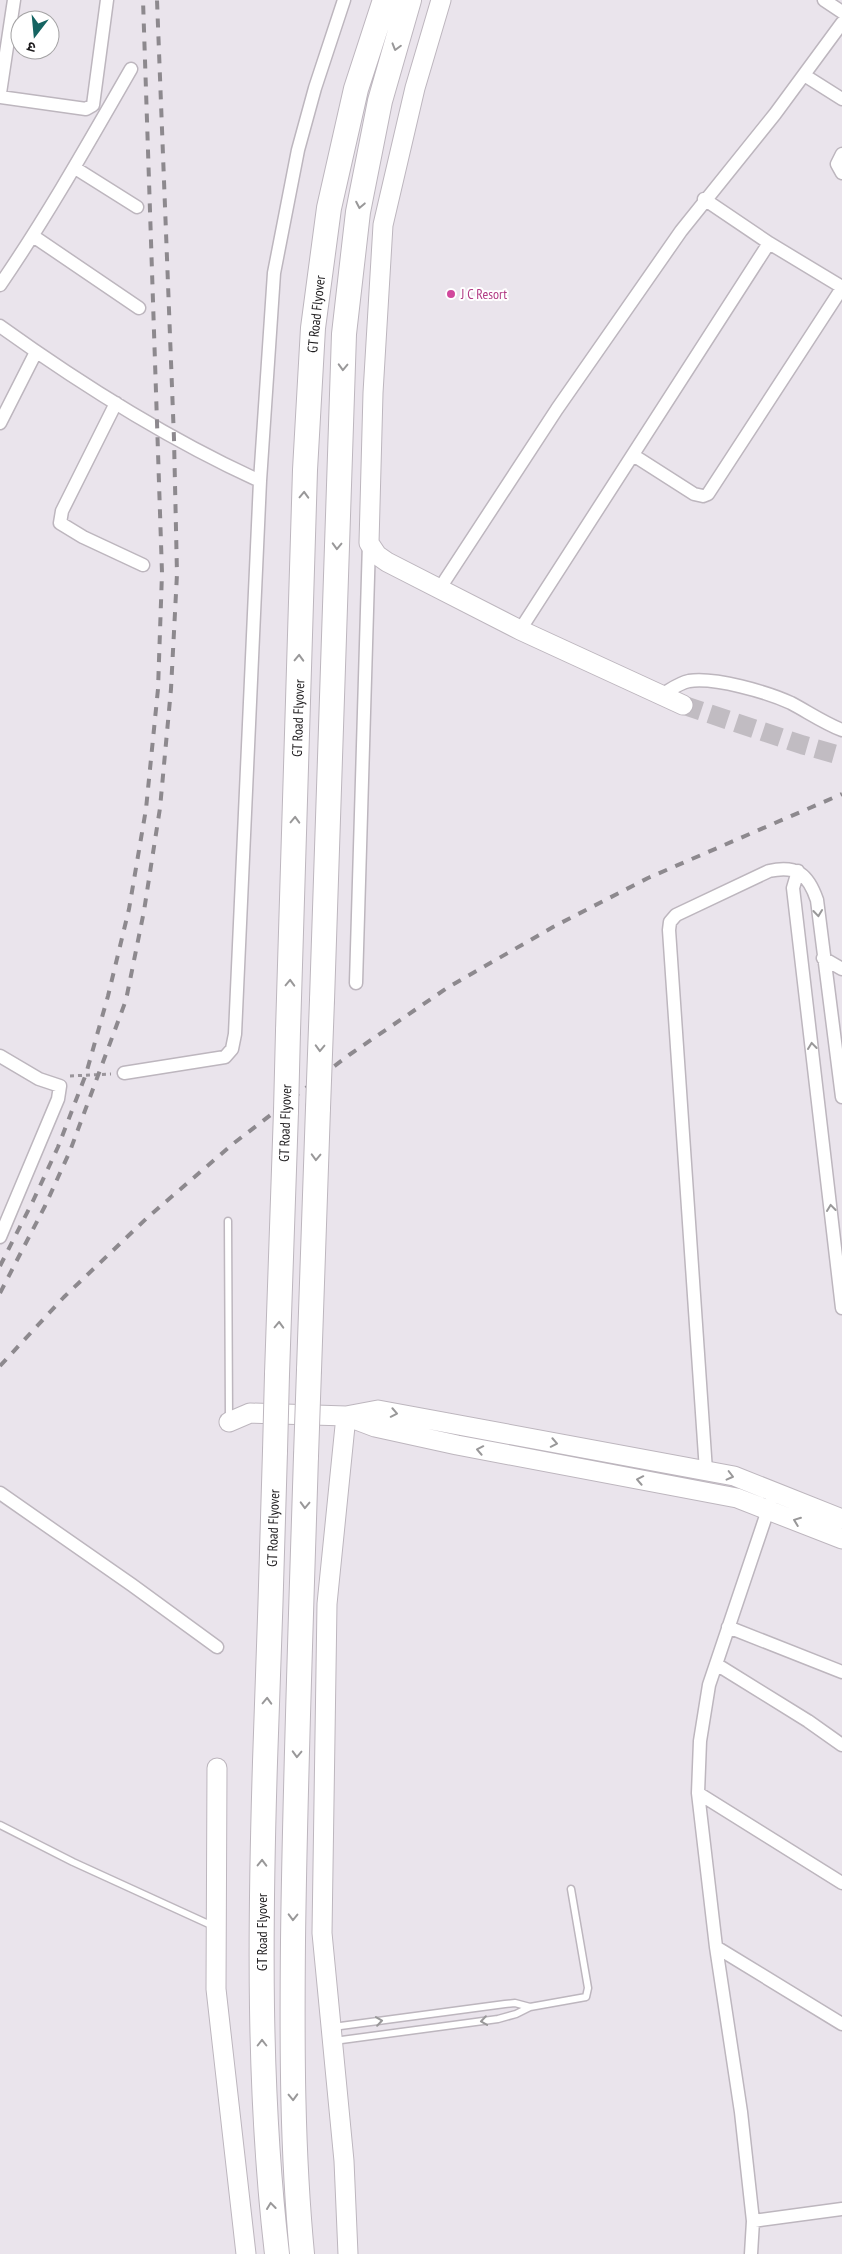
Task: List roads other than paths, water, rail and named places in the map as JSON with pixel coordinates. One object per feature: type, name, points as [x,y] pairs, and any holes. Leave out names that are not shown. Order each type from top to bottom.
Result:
[{"type":"highway","name":"GT Road Flyover","points":[[277,2254],[270,2196],[262,2057],[262,1862],[305,470],[313,328],[329,208],[356,89],[386,0]]},
{"type":"highway","points":[[302,2254],[296,2194],[292,2058],[294,1864],[344,334],[358,212],[380,101],[410,0]]},
{"type":"street","points":[[0,93],[14,0]]},
{"type":"street","points":[[0,97],[86,109],[94,105],[107,0]]},
{"type":"street","points":[[124,1073],[224,1057],[232,1049],[235,1034],[260,482],[274,273],[298,150],[315,88],[344,0]]},
{"type":"street","points":[[356,982],[373,393],[383,225],[415,88],[441,0]]},
{"type":"street","points":[[824,0],[842,12]]},
{"type":"street","points":[[440,588],[557,409],[704,199],[804,75],[842,23]]},
{"type":"street","points":[[0,285],[75,168],[131,69]]},
{"type":"street","points":[[804,75],[842,99]]},
{"type":"street","points":[[842,154],[837,164],[842,173]]},
{"type":"street","points":[[75,168],[137,207]]},
{"type":"street","points":[[633,455],[694,494],[703,496],[708,494],[842,288],[769,243],[704,199]]},
{"type":"street","points":[[33,236],[139,308]]},
{"type":"street","points":[[520,630],[769,243]]},
{"type":"street","points":[[0,326],[36,352],[158,430],[197,452],[260,482]]},
{"type":"street","points":[[0,423],[36,352]]},
{"type":"street","points":[[116,403],[62,511],[60,523],[76,534],[143,565]]},
{"type":"street","points":[[369,542],[377,555],[387,562],[520,630],[683,705]]},
{"type":"street","points":[[662,695],[682,683],[690,681],[737,686],[767,693],[842,730]]},
{"type":"street","points":[[706,1471],[669,930],[670,922],[682,910],[769,871],[778,869],[798,871],[811,883],[817,900],[842,1097]]},
{"type":"street","points":[[798,871],[794,888],[842,1308]]},
{"type":"street","points":[[823,958],[842,969]]},
{"type":"street","points":[[0,1056],[39,1079],[60,1086],[58,1099],[0,1236]]},
{"type":"street","points":[[229,1422],[250,1412],[346,1416],[378,1410],[734,1476],[842,1518]]},
{"type":"street","points":[[346,1416],[375,1427],[457,1445],[737,1498],[842,1538]]},
{"type":"street","points":[[346,1416],[327,1604],[322,1933],[344,2161],[348,2254]]},
{"type":"street","points":[[0,1492],[217,1647]]},
{"type":"street","points":[[751,2254],[753,2220],[740,2112],[716,1947],[698,1793],[700,1741],[709,1685],[774,1492]]},
{"type":"street","points":[[728,1627],[842,1672]]},
{"type":"street","points":[[716,1664],[808,1721],[842,1745]]},
{"type":"street","points":[[217,1768],[216,1989],[246,2254]]},
{"type":"street","points":[[698,1793],[842,1883]]},
{"type":"street","points":[[716,1947],[842,2024]]},
{"type":"street","points":[[753,2220],[842,2208]]},
{"type":"lane","points":[[228,1221],[229,1422]]},
{"type":"lane","points":[[0,1825],[72,1862],[216,1928]]},
{"type":"lane","points":[[332,2034],[498,2019],[516,2014],[530,2007],[582,1999],[588,1993],[571,1890]]},
{"type":"lane","points":[[332,2034],[505,2004],[514,2003],[530,2007]]},
{"type":"tunnel","points":[[683,705],[842,756]]},
{"type":"railway","points":[[0,1266],[58,1147],[86,1074],[108,996],[129,909],[146,809],[158,689],[162,573],[143,0]]},
{"type":"railway","points":[[0,1293],[45,1206],[70,1151],[126,1000],[144,911],[160,808],[171,689],[177,574],[174,439],[157,0]]},
{"type":"railway","points":[[0,1366],[64,1297],[148,1217],[234,1143],[349,1055],[447,988],[553,927],[648,878],[842,794]]},
{"type":"place","name":"J C Resort","points":[[451,294]]}]
